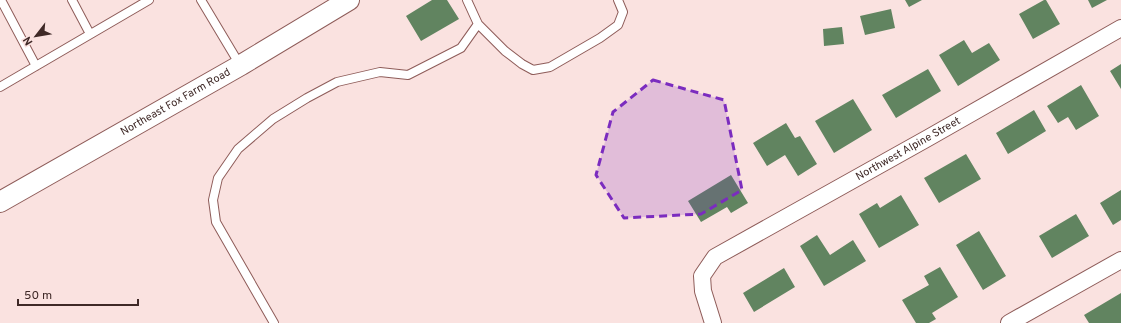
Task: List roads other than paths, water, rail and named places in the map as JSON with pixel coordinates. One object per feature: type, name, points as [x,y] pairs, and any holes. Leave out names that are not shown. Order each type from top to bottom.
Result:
[{"type":"street","name":"Northeast Fox Farm Road","points":[[0,202],[241,65],[349,0]]},
{"type":"street","name":"Northwest Alpine Street","points":[[713,323],[704,291],[702,276],[715,257],[1121,28]]},
{"type":"street","points":[[1009,323],[1121,260]]},
{"type":"lane","points":[[1,0],[36,66]]},
{"type":"lane","points":[[72,0],[90,34]]},
{"type":"lane","points":[[0,87],[149,0]]},
{"type":"lane","points":[[201,0],[241,65]]},
{"type":"lane","points":[[467,0],[478,24],[522,64],[533,70],[550,67],[618,25],[623,12],[618,0]]},
{"type":"lane","points":[[274,323],[216,222],[213,200],[218,178],[238,149],[273,119],[307,98],[337,82],[380,72],[408,76],[461,48],[478,24]]}]
